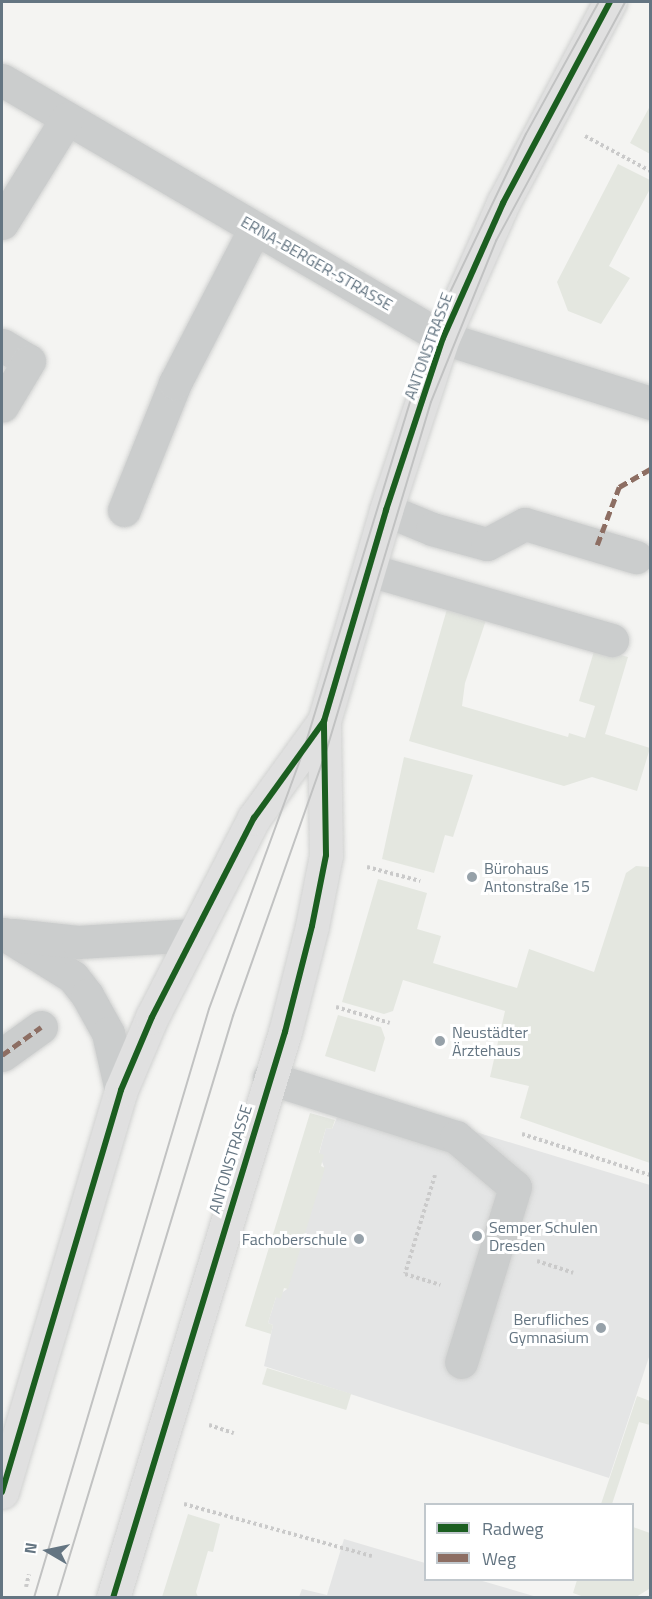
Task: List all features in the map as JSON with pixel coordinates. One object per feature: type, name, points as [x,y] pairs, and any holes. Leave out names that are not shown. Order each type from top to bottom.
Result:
[{"type":"main road","name":"ANTONSTRASSE","points":[[112,1598],[269,1078],[312,926],[326,855],[324,721],[386,510],[443,338],[476,259],[610,2]]},
{"type":"main road","name":"ANTONSTRASSE","points":[[2,1492],[121,1090],[152,1017],[254,818],[324,721]]},
{"type":"street","name":"ERNA-BERGER-STRASSE","points":[[2,80],[443,338],[651,403]]},
{"type":"street","points":[[2,222],[67,118]]},
{"type":"street","points":[[124,510],[175,382],[255,228]]},
{"type":"street","points":[[2,345],[28,361],[2,406]]},
{"type":"street","points":[[386,510],[432,529],[487,544],[525,524],[636,557]]},
{"type":"street","points":[[369,570],[612,640]]},
{"type":"street","points":[[3,934],[78,942],[194,935]]},
{"type":"street","points":[[3,934],[73,976],[87,995],[108,1033],[121,1090]]},
{"type":"street","points":[[2,1055],[41,1027]]},
{"type":"street","points":[[269,1078],[456,1137],[515,1186],[461,1362]]},
{"type":"path","points":[[549,117],[651,171]]},
{"type":"path","points":[[326,855],[420,881]]},
{"type":"path","points":[[382,1020],[390,1023]]},
{"type":"path","points":[[518,1133],[651,1175]]},
{"type":"path","points":[[438,1167],[405,1274],[481,1298]]},
{"type":"path","points":[[215,1427],[234,1433]]},
{"type":"path","points":[[143,1492],[372,1556]]},
{"type":"path","points":[[26,1587],[29,1574]]},
{"type":"shaded area","points":[[650,106],[650,154],[630,143]]},
{"type":"shaded area","points":[[618,164],[650,180],[650,189],[609,266],[630,278],[601,324],[568,311],[557,282]]},
{"type":"shaded area","points":[[449,602],[488,614],[465,683],[462,706],[568,737],[569,733],[585,738],[595,706],[579,701],[595,648],[628,657],[605,734],[650,748],[637,791],[592,777],[564,786],[409,741]]},
{"type":"shaded area","points":[[404,757],[473,775],[453,837],[445,835],[434,873],[382,859]]},
{"type":"shaded area","points":[[636,866],[650,867],[650,1163],[520,1118],[529,1086],[490,1077],[505,1011],[403,980],[393,1011],[384,1014],[342,1002],[378,879],[427,893],[417,929],[441,936],[433,963],[517,988],[529,949],[594,972],[626,873]]},
{"type":"shaded area","points":[[338,1015],[381,1027],[385,1038],[375,1072],[325,1056]]},
{"type":"shaded area","points":[[310,1113],[335,1120],[332,1129],[326,1128],[319,1153],[324,1155],[321,1166],[325,1168],[288,1289],[284,1288],[281,1299],[276,1297],[268,1323],[273,1325],[271,1334],[245,1326]]},
{"type":"shaded area","name":"Semper Schulen Dresden","points":[[338,1115],[469,1130],[650,1185],[650,1354],[609,1478],[264,1366],[273,1325],[268,1323],[276,1297],[287,1289],[324,1167],[319,1154],[326,1128],[332,1129]]},
{"type":"shaded area","points":[[267,1368],[351,1394],[346,1410],[262,1384]]},
{"type":"shaded area","points":[[637,1396],[650,1401],[650,1425],[639,1422],[612,1503],[601,1503]]},
{"type":"shaded area","points":[[188,1514],[220,1524],[213,1552],[208,1551],[196,1592],[198,1597],[162,1597]]},
{"type":"shaded area","points":[[634,1527],[650,1533],[649,1589],[636,1597],[584,1597],[573,1593],[577,1581],[634,1581]]},
{"type":"shaded area","points":[[344,1539],[424,1563],[424,1581],[482,1581],[537,1597],[299,1597],[302,1589],[327,1595]]},
{"type":"tram line","points":[[34,1598],[209,1009],[304,749],[432,330],[526,134],[599,2]]},
{"type":"tram line","points":[[57,1598],[233,1016],[326,752],[431,402],[496,241],[625,2]]},
{"type":"marked path","points":[[597,545],[619,487],[650,469]]},
{"type":"marked path","points":[[2,1055],[41,1027]]},
{"type":"cycle path","points":[[2,1492],[121,1090],[152,1017],[254,818],[324,721],[386,510],[443,338],[503,203],[610,2]]},
{"type":"cycle path","points":[[113,1598],[285,1032],[312,926],[326,855],[324,721]]},
{"type":"place","name":"Bürohaus Antonstraße 15","points":[[472,877]]},
{"type":"place","name":"Neustädter Ärztehaus","points":[[440,1041]]},
{"type":"place","name":"Semper Schulen Dresden","points":[[477,1236]]},
{"type":"place","name":"Fachoberschule","points":[[359,1239]]},
{"type":"place","name":"Berufliches Gymnasium","points":[[601,1328]]}]
